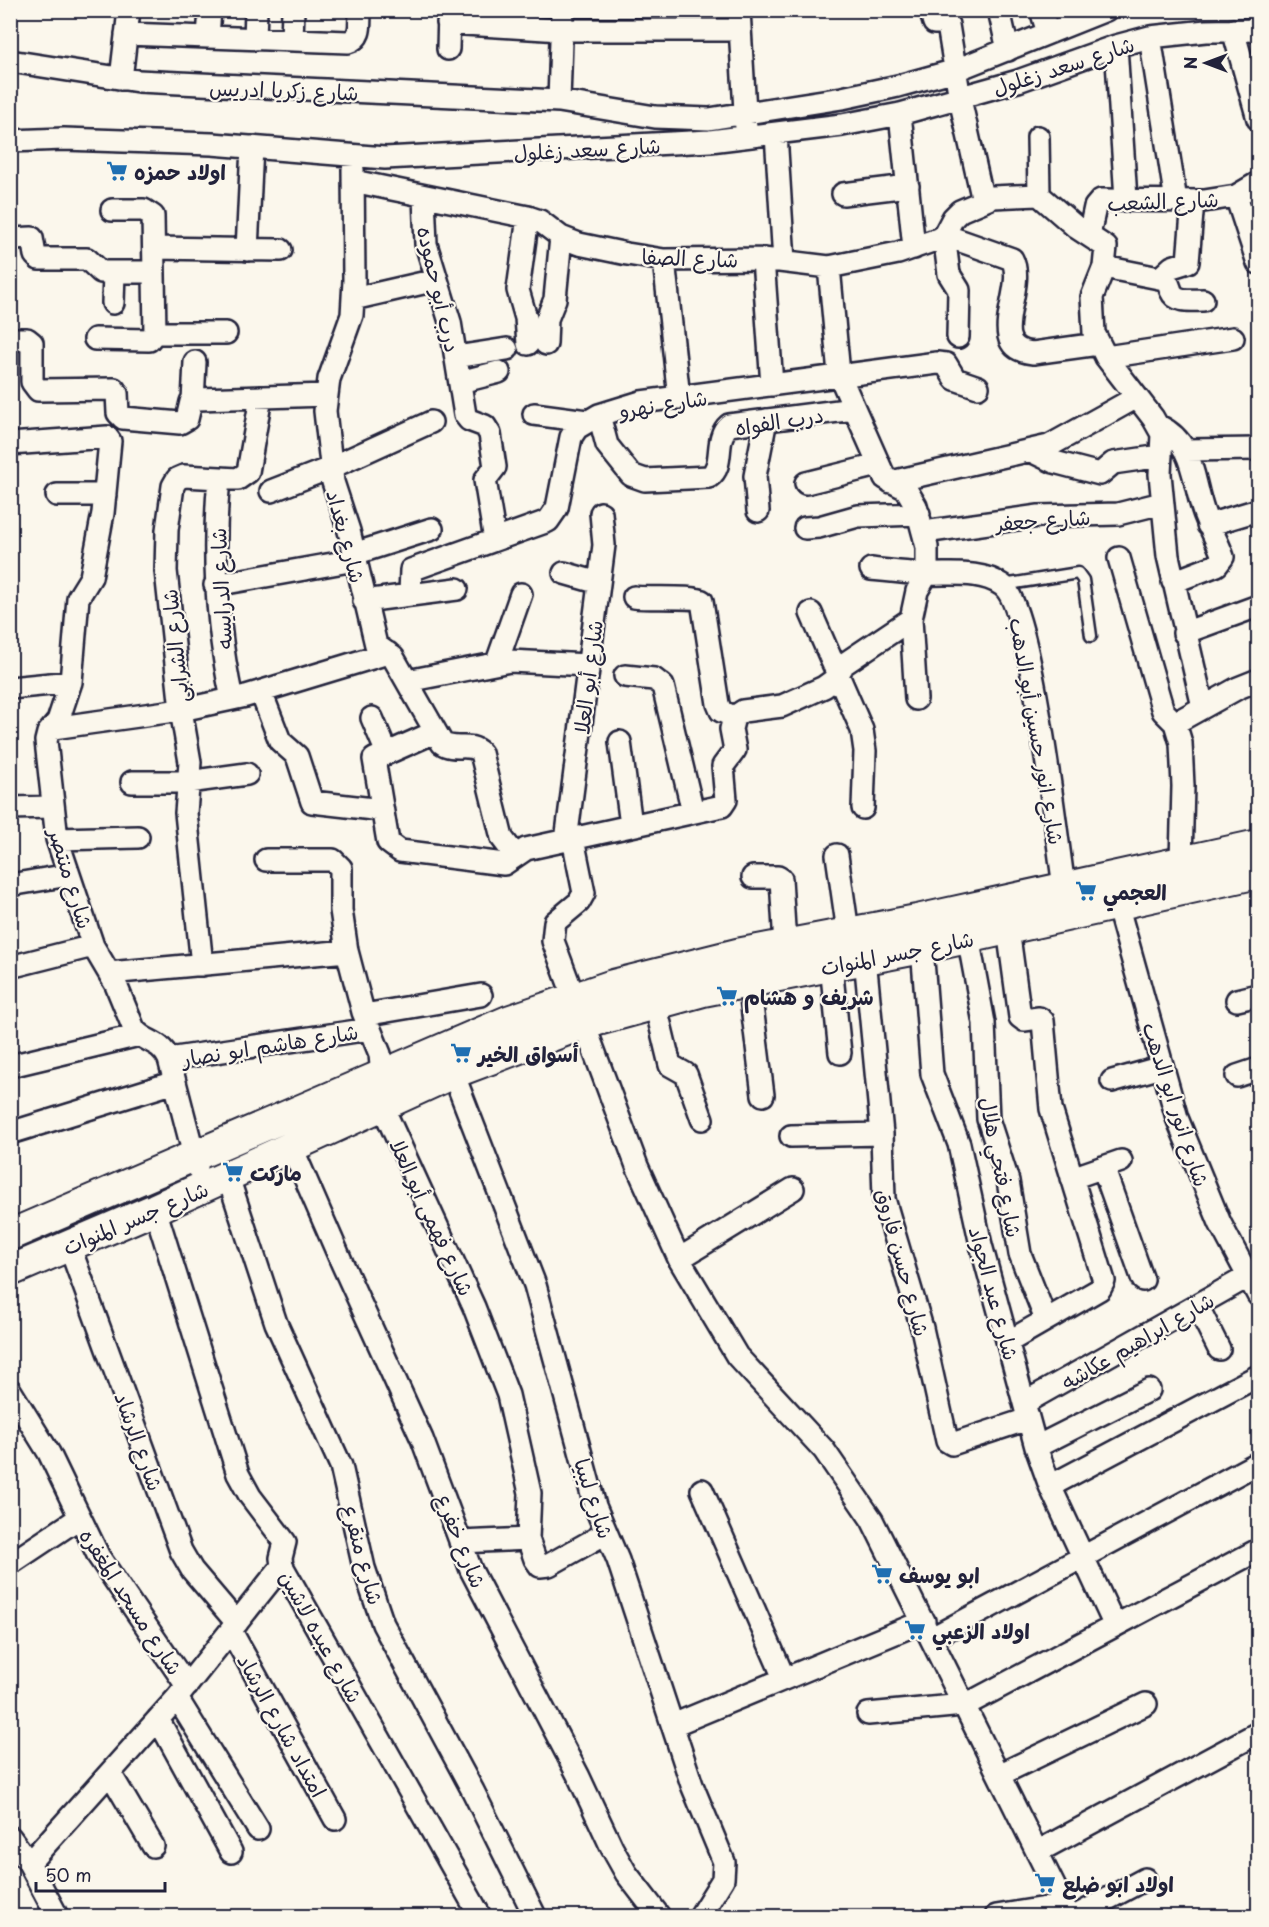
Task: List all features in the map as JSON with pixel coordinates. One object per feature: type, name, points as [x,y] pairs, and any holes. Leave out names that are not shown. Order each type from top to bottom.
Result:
[{"type":"street","points":[[121,79],[129,10]]},
{"type":"street","points":[[208,37],[210,10]]},
{"type":"street","points":[[255,39],[256,10]]},
{"type":"street","points":[[292,40],[293,10]]},
{"type":"street","points":[[126,34],[348,42],[357,38],[359,33],[360,10]]},
{"type":"street","points":[[930,10],[934,23],[942,22],[948,25],[960,99],[983,201]]},
{"type":"street","points":[[999,10],[1008,50]]},
{"type":"street","points":[[1041,10],[1048,33]]},
{"type":"street","name":"شارع سعد زغلول","points":[[559,101],[679,119],[745,115],[853,96],[956,70],[1106,10]]},
{"type":"street","points":[[448,49],[449,17],[562,20],[739,20],[746,138]]},
{"type":"street","points":[[559,101],[562,20]]},
{"type":"street","points":[[1233,30],[1258,119]]},
{"type":"street","name":"شارع سعد زغلول","points":[[10,141],[64,139],[252,147],[353,157],[434,156],[674,144],[746,138],[900,114],[960,99],[1116,46],[1150,37],[1258,30]]},
{"type":"street","points":[[1150,37],[1185,201],[1188,262],[1172,267],[1160,278]]},
{"type":"street","points":[[1116,46],[1126,200]]},
{"type":"street","name":"شارع زكريا ادريس","points":[[10,61],[121,79],[214,86],[559,101]]},
{"type":"street","points":[[900,114],[914,248]]},
{"type":"street","points":[[776,134],[784,261]]},
{"type":"street","points":[[1038,136],[1039,195]]},
{"type":"street","points":[[248,250],[252,147]]},
{"type":"street","name":"شارع بغداد","points":[[353,157],[353,299],[348,331],[329,379],[325,411],[330,468],[355,557],[376,645],[393,657],[435,732],[447,747],[471,747],[481,753],[502,838],[515,855]]},
{"type":"street","name":"شارع الصفا","points":[[353,181],[540,221],[561,237],[579,244],[663,260],[763,260],[829,267],[914,248],[944,236]]},
{"type":"street","name":"شارع الشعب","points":[[1089,236],[1098,201],[1104,199],[1185,201],[1236,196],[1258,183]]},
{"type":"street","points":[[843,194],[908,186]]},
{"type":"street","points":[[958,337],[959,290],[948,274],[944,236],[956,215],[983,201],[1003,196],[1039,195],[1089,236],[1107,247],[1104,267],[1092,297],[1091,309],[1102,350],[1159,426],[1162,443],[1162,503],[1173,582],[1203,707]]},
{"type":"street","points":[[1236,196],[1258,263]]},
{"type":"street","name":"درب أبو حموده","points":[[424,197],[426,244],[450,322],[469,420],[485,426],[490,434],[495,462],[485,480],[495,540]]},
{"type":"street","points":[[95,339],[149,340],[155,333],[153,219],[149,212],[112,210]]},
{"type":"street","points":[[528,218],[518,290],[537,344],[555,299],[561,237]]},
{"type":"street","points":[[944,236],[1012,260],[1015,274],[1012,312],[1007,328],[1008,338],[1023,352],[1102,350],[1233,338]]},
{"type":"street","points":[[10,239],[32,238],[35,243],[35,255],[39,259],[87,259],[93,262],[97,271],[154,272]]},
{"type":"street","points":[[154,248],[281,250]]},
{"type":"street","points":[[663,260],[679,398]]},
{"type":"street","points":[[763,260],[772,385]]},
{"type":"street","points":[[829,267],[839,374],[885,478],[906,489],[921,523],[928,560],[927,574],[917,591],[911,619],[916,699]]},
{"type":"street","points":[[1104,267],[1160,278],[1167,281],[1172,293],[1180,299],[1203,300]]},
{"type":"street","points":[[113,303],[114,272]]},
{"type":"street","points":[[353,299],[436,280]]},
{"type":"street","points":[[155,333],[226,333]]},
{"type":"street","points":[[10,339],[23,338],[32,343],[32,382],[38,390],[112,389],[117,393],[119,415],[126,418],[180,423],[187,419],[191,404],[195,362]]},
{"type":"street","points":[[456,357],[507,349]]},
{"type":"street","name":"شارع نهرو","points":[[593,418],[634,404],[839,374],[940,363],[946,364],[954,379],[978,387]]},
{"type":"street","points":[[460,382],[499,372]]},
{"type":"street","points":[[191,404],[261,397],[327,395]]},
{"type":"street","name":"شارع الشرابى","points":[[202,965],[186,813],[190,762],[181,710],[166,572],[167,530],[173,486],[177,479],[184,476],[238,479],[248,472],[261,397]]},
{"type":"street","points":[[891,482],[993,457],[1030,451],[1067,436],[1137,397]]},
{"type":"street","name":"درب الفواه","points":[[593,418],[602,430],[615,458],[631,475],[645,480],[709,477],[716,471],[725,429],[735,423],[854,409]]},
{"type":"street","points":[[534,414],[593,418]]},
{"type":"street","points":[[410,593],[411,570],[538,525],[553,515],[571,437],[593,418]]},
{"type":"street","points":[[758,511],[755,476],[766,420]]},
{"type":"street","points":[[271,490],[330,468],[431,422]]},
{"type":"street","points":[[1159,426],[1170,431],[1186,450],[1208,525],[1223,555],[1222,562],[1173,582]]},
{"type":"street","name":"شارع منتصر","points":[[10,444],[107,437],[110,441],[105,495],[91,577],[78,598],[71,682],[58,721],[46,741],[51,807],[57,839],[93,946],[109,973],[139,1035]]},
{"type":"street","points":[[1186,450],[1258,449]]},
{"type":"street","points":[[1030,451],[1054,462],[1100,474],[1113,463],[1161,456]]},
{"type":"street","points":[[806,483],[878,465]]},
{"type":"street","name":"شارع الدرايسه","points":[[219,478],[215,523],[215,585],[221,645],[232,699]]},
{"type":"street","points":[[57,495],[105,495]]},
{"type":"street","name":"شارع جعفر","points":[[806,528],[819,527],[858,516],[921,523],[1118,514],[1162,503]]},
{"type":"street","points":[[1208,525],[1258,510]]},
{"type":"street","name":"شارع أبو العلا","points":[[569,840],[604,542],[601,513]]},
{"type":"street","points":[[215,585],[355,557],[432,530]]},
{"type":"street","points":[[1119,558],[1163,711],[1179,730],[1183,763],[1181,861]]},
{"type":"street","points":[[871,569],[927,574],[968,574],[1003,585]]},
{"type":"street","points":[[564,573],[599,583]]},
{"type":"street","name":"شارع انور حسين أبو الدهب","points":[[1003,585],[1012,596],[1020,614],[1064,887]]},
{"type":"street","points":[[364,601],[410,593],[457,589]]},
{"type":"street","points":[[497,662],[521,594]]},
{"type":"street","points":[[634,597],[665,600],[692,596],[702,601],[718,704],[721,711],[734,717]]},
{"type":"street","points":[[1184,633],[1258,606]]},
{"type":"street","points":[[811,613],[862,730],[865,751],[863,808]]},
{"type":"street","points":[[435,732],[377,757],[373,762],[388,842],[396,850],[495,864],[510,861],[526,849],[722,806],[725,802],[723,766],[735,750],[731,729],[734,717],[743,711],[783,706],[830,684],[844,664],[911,619]]},
{"type":"street","points":[[53,728],[181,710],[232,699],[388,653]]},
{"type":"street","points":[[407,681],[497,662],[524,660],[588,665]]},
{"type":"street","points":[[625,676],[654,679],[663,686],[693,812]]},
{"type":"street","points":[[1175,723],[1258,680]]},
{"type":"street","points":[[10,688],[71,682]]},
{"type":"street","points":[[261,692],[280,741],[297,756],[312,802],[382,810]]},
{"type":"street","points":[[372,718],[387,753]]},
{"type":"street","points":[[620,742],[631,825]]},
{"type":"street","points":[[132,782],[188,782],[248,774]]},
{"type":"street","points":[[10,808],[51,807]]},
{"type":"street","points":[[57,839],[138,837]]},
{"type":"street","points":[[569,840],[584,893],[579,902],[555,922],[553,941],[637,1166],[679,1259],[737,1356],[834,1464],[872,1520],[1037,1852],[1070,1913]]},
{"type":"street","name":"شارع جسر المنوات","points":[[10,1271],[155,1209],[384,1106],[654,974],[848,932],[917,920],[1258,845]]},
{"type":"street","points":[[837,855],[848,932]]},
{"type":"street","name":"شارع فهمى أبو العلا","points":[[266,860],[333,860],[341,868],[341,910],[347,951],[367,1022],[380,1054],[384,1106],[474,1307],[508,1395],[530,1492],[528,1539]]},
{"type":"street","name":"شارع جسر المنوات","points":[[10,1234],[508,1021],[655,1003],[922,948],[1258,873]]},
{"type":"street","points":[[10,885],[69,876]]},
{"type":"street","points":[[753,877],[781,879],[785,945]]},
{"type":"street","name":"شارع انور ابو الدهب","points":[[1117,904],[1162,1067],[1197,1171],[1220,1223],[1254,1286]]},
{"type":"street","points":[[1008,929],[1021,1018],[1041,1018],[1043,1023],[1051,1109],[1104,1281],[1100,1289],[1008,1342]]},
{"type":"street","name":"شارع فتحي هلال","points":[[968,938],[984,1023],[988,1119],[1008,1181],[1020,1254],[1046,1320]]},
{"type":"street","points":[[10,967],[93,946]]},
{"type":"street","name":"شارع عبد الجواد","points":[[922,948],[932,1074],[959,1144],[981,1245],[1036,1447],[1050,1486],[1115,1626]]},
{"type":"street","points":[[109,973],[347,951]]},
{"type":"street","name":"شارع حسن فاروق","points":[[865,958],[882,1134],[884,1199],[922,1328],[947,1441],[952,1444],[1026,1411]]},
{"type":"street","points":[[831,965],[840,1053]]},
{"type":"street","points":[[749,982],[763,1095]]},
{"type":"street","name":"شارع هاشم ابو نصار","points":[[169,1059],[367,1022],[482,995]]},
{"type":"street","points":[[1237,1000],[1258,995]]},
{"type":"street","points":[[655,1003],[669,1065],[686,1074],[702,1119]]},
{"type":"street","points":[[10,1066],[139,1035],[161,1045],[169,1059],[194,1155],[215,1182]]},
{"type":"street","points":[[1112,1081],[1162,1067]]},
{"type":"street","points":[[1237,1076],[1258,1069]]},
{"type":"street","name":"شارع ليبيا","points":[[453,1073],[535,1286],[586,1477],[618,1560],[692,1785],[724,1863],[723,1879],[700,1917]]},
{"type":"street","points":[[10,1133],[175,1082]]},
{"type":"street","points":[[791,1136],[809,1133],[882,1134]]},
{"type":"street","name":"شارع خفرع","points":[[292,1148],[422,1439],[475,1578],[578,1774],[612,1848],[626,1873],[659,1917]]},
{"type":"street","points":[[1072,1178],[1112,1164],[1143,1280]]},
{"type":"street","name":"شارع منقرع","points":[[215,1182],[341,1466],[364,1568],[382,1624],[472,1791],[535,1917]]},
{"type":"street","points":[[679,1259],[793,1189]]},
{"type":"street","name":"شارع عبده لاشين","points":[[155,1209],[238,1474],[250,1496],[285,1542],[281,1554],[282,1566],[480,1917]]},
{"type":"street","name":"شارع الرشاد","points":[[69,1245],[181,1551],[192,1570],[234,1627]]},
{"type":"street","name":"شارع ابراهيم عكاشه","points":[[1026,1411],[1197,1305],[1254,1286]]},
{"type":"street","points":[[1197,1305],[1220,1349]]},
{"type":"street","points":[[1050,1486],[1258,1376]]},
{"type":"street","name":"شارع مسجد المغفره","points":[[10,1390],[46,1446],[79,1518],[110,1575],[182,1692],[258,1829]]},
{"type":"street","points":[[1036,1447],[1149,1390]]},
{"type":"street","points":[[673,1725],[784,1678],[928,1630],[1084,1559],[1258,1463]]},
{"type":"street","points":[[702,1490],[784,1678]]},
{"type":"street","points":[[10,1563],[79,1518]]},
{"type":"street","points":[[460,1542],[528,1539],[535,1559],[544,1566],[606,1533]]},
{"type":"street","points":[[868,1714],[964,1704],[1258,1550]]},
{"type":"street","points":[[29,1863],[182,1692],[282,1566]]},
{"type":"street","name":"امتداد شارع الرشاد","points":[[234,1627],[335,1819]]},
{"type":"street","points":[[999,1775],[1146,1704]]},
{"type":"street","points":[[158,1719],[231,1852]]},
{"type":"street","points":[[1037,1852],[1258,1733]]},
{"type":"street","points":[[110,1773],[153,1846]]},
{"type":"street","points":[[10,1837],[29,1863],[57,1917]]},
{"type":"street","points":[[996,1917],[1070,1913],[1145,1879]]},
{"type":"lane","points":[[1003,585],[1078,573],[1083,580],[1091,636]]},
{"type":"place","name":"اولاد حمزه","points":[[117,171]]},
{"type":"place","name":"العجمي","points":[[1086,891]]},
{"type":"place","name":"شريف و هشام","points":[[727,996]]},
{"type":"place","name":"أسواق الخير","points":[[461,1053]]},
{"type":"place","name":"ماركت","points":[[233,1172]]},
{"type":"place","name":"ابو يوسف","points":[[882,1574]]},
{"type":"place","name":"اولاد الزعبي","points":[[915,1630]]},
{"type":"place","name":"اولاد ابو ضلع","points":[[1045,1883]]}]
